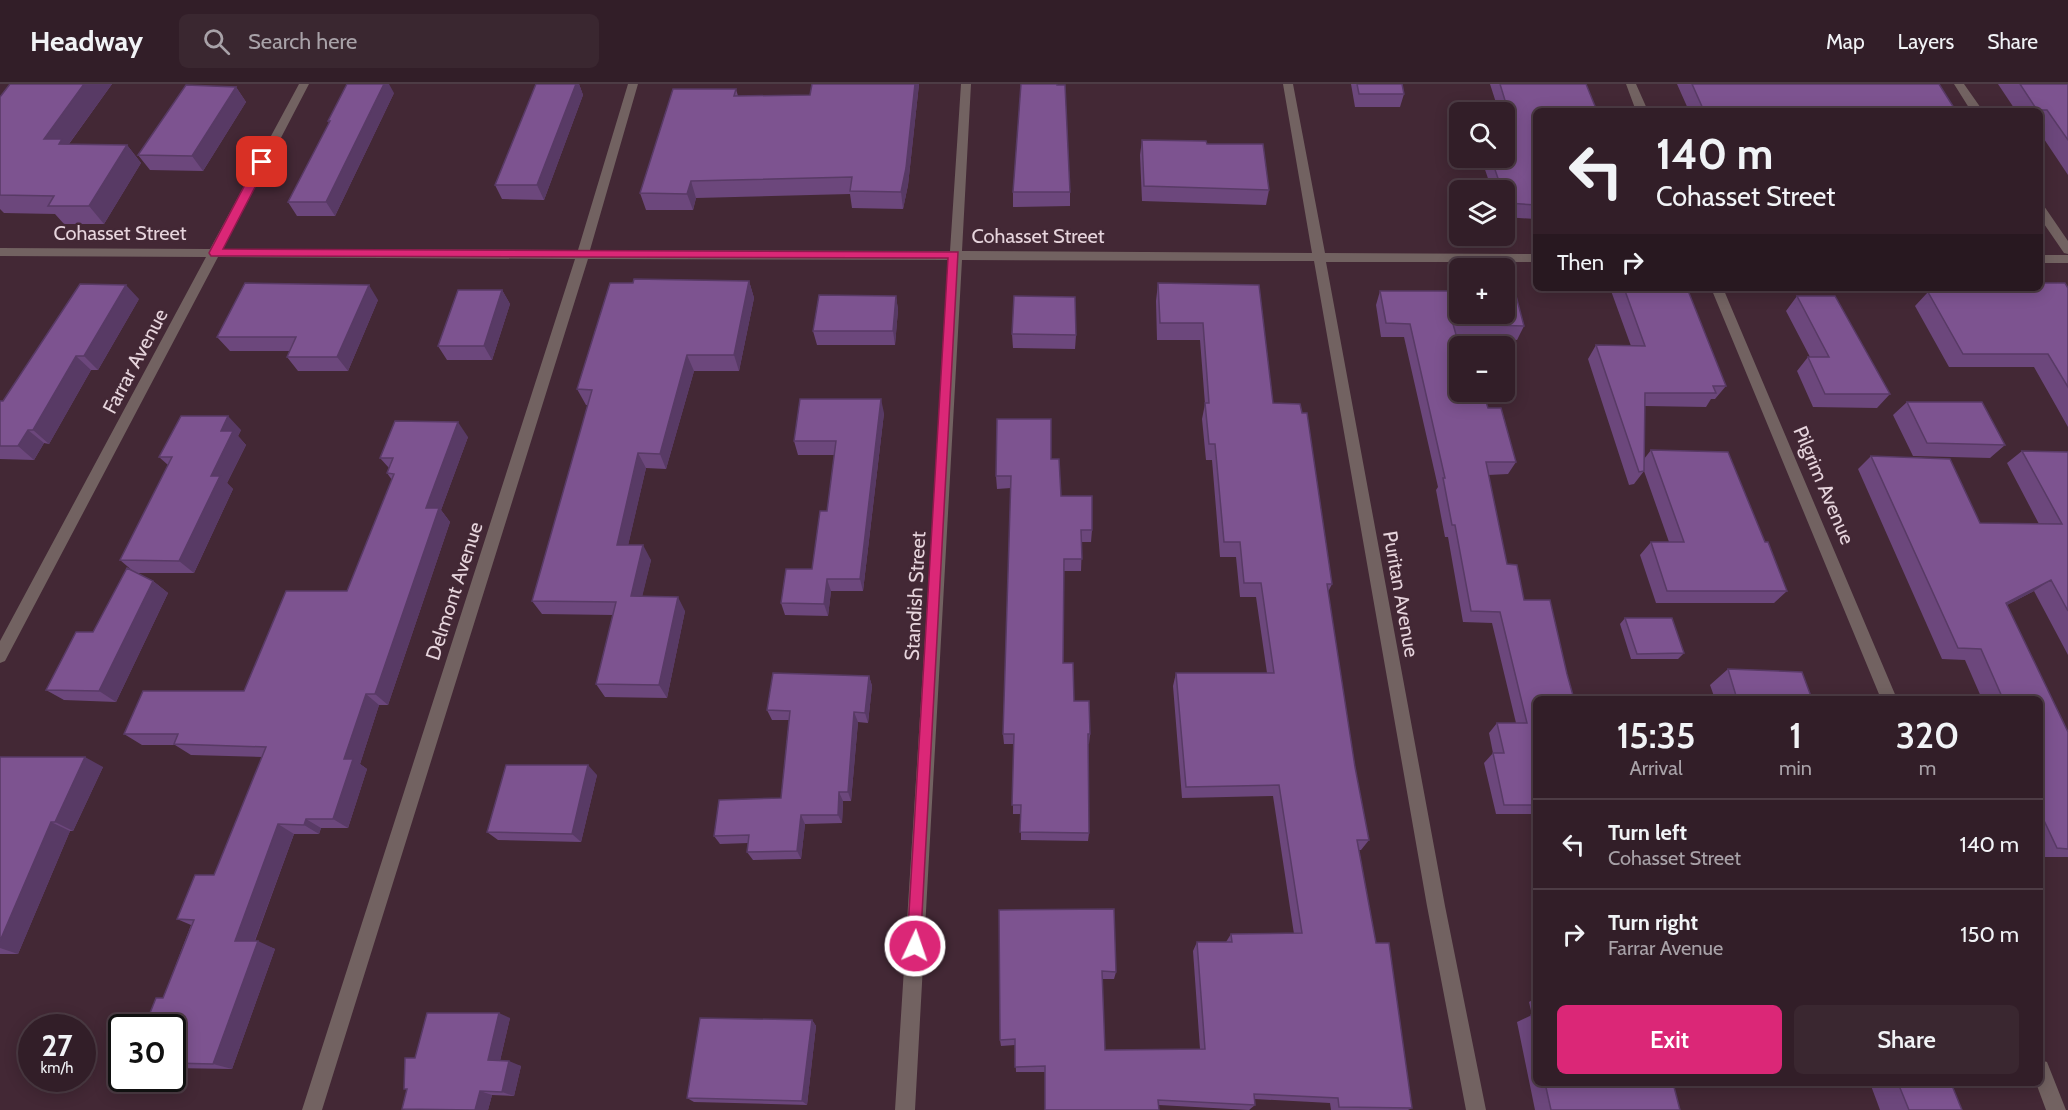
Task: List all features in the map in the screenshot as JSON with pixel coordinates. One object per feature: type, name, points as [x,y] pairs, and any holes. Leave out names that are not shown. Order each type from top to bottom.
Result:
[{"type":"street","name":"Farrar Avenue","points":[[0,656],[304,84]]},
{"type":"street","name":"Delmont Avenue","points":[[312,1110],[583,254],[633,84]]},
{"type":"street","name":"Standish Street","points":[[904,1110],[966,84]]},
{"type":"street","name":"Puritan Avenue","points":[[1288,84],[1436,906],[1476,1110]]},
{"type":"street","points":[[1630,84],[1641,108]]},
{"type":"street","points":[[1959,84],[1975,108]]},
{"type":"street","points":[[2043,213],[2068,250]]},
{"type":"street","name":"Cohasset Street","points":[[0,252],[1533,258]]},
{"type":"street","points":[[2043,259],[2068,259]]},
{"type":"street","name":"Pilgrim Avenue","points":[[1719,291],[1888,696]]},
{"type":"street","points":[[2043,1077],[2056,1110]]},
{"type":"building","points":[[10,84],[84,84],[44,139],[62,139],[59,144],[127,145],[89,206],[48,206],[54,196],[0,195],[0,97]]},
{"type":"building","points":[[347,84],[384,84],[326,202],[288,202],[330,121],[328,121]]},
{"type":"building","points":[[536,84],[576,84],[537,185],[495,185]]},
{"type":"building","points":[[812,84],[915,84],[906,168],[901,192],[850,191],[852,177],[691,181],[687,194],[640,193],[673,89],[736,89],[734,96],[810,95]]},
{"type":"building","points":[[1021,84],[1065,85],[1070,192],[1013,192]]},
{"type":"building","points":[[1357,84],[1402,84],[1404,94],[1359,94]]},
{"type":"building","points":[[1500,84],[1586,84],[1596,108],[1533,108],[1533,205],[1515,204],[1515,180],[1499,180],[1494,168],[1515,168],[1515,102],[1506,102]]},
{"type":"building","points":[[1692,84],[1939,84],[1954,108],[1703,108]]},
{"type":"building","points":[[2020,84],[2068,84],[2068,140],[2047,110],[2036,108]]},
{"type":"building","points":[[186,85],[236,87],[192,156],[138,155]]},
{"type":"building","points":[[1142,140],[1206,141],[1207,144],[1263,144],[1269,190],[1144,186]]},
{"type":"building","points":[[634,279],[749,281],[734,355],[687,355],[660,454],[638,453],[617,545],[643,545],[631,596],[678,597],[659,685],[596,684],[616,602],[532,601],[592,390],[577,389],[610,283],[633,283]]},
{"type":"building","points":[[245,283],[369,285],[337,357],[287,357],[296,337],[217,337]]},
{"type":"building","points":[[1158,283],[1259,285],[1273,403],[1300,404],[1302,413],[1307,413],[1332,584],[1327,584],[1355,767],[1369,840],[1357,840],[1376,943],[1389,943],[1412,1108],[1339,1107],[1338,1098],[1254,1094],[1255,1105],[1158,1100],[1159,1110],[1045,1110],[1045,1066],[1015,1067],[1015,1039],[1000,1040],[999,910],[1114,909],[1116,972],[1102,971],[1105,1050],[1205,1049],[1197,942],[1232,942],[1231,934],[1302,933],[1279,785],[1186,787],[1176,673],[1274,673],[1261,583],[1244,583],[1240,542],[1224,542],[1215,444],[1209,444],[1205,403],[1209,403],[1203,323],[1160,323]]},
{"type":"building","points":[[2043,283],[2065,283],[2068,288],[2068,387],[2048,354],[1963,354],[1928,292],[2043,291]]},
{"type":"building","points":[[80,284],[126,285],[84,356],[76,356],[33,430],[28,430],[18,446],[0,446],[0,401],[3,401]]},
{"type":"building","points":[[458,290],[502,290],[484,346],[438,346]]},
{"type":"building","points":[[1380,291],[1449,291],[1449,324],[1453,324],[1456,336],[1449,336],[1449,402],[1486,402],[1488,408],[1501,408],[1516,462],[1486,462],[1507,564],[1517,565],[1524,600],[1550,600],[1573,696],[1533,696],[1533,805],[1504,805],[1493,753],[1504,753],[1497,723],[1527,723],[1500,612],[1471,611],[1455,525],[1452,525],[1443,478],[1445,478],[1410,324],[1386,323]]},
{"type":"building","points":[[1625,291],[1688,291],[1726,386],[1713,386],[1716,393],[1645,393],[1644,471],[1639,472],[1596,345],[1645,346]]},
{"type":"building","points":[[1515,292],[1524,326],[1453,324],[1515,324]]},
{"type":"building","points":[[819,295],[896,296],[893,331],[813,331]]},
{"type":"building","points":[[1014,296],[1075,297],[1076,335],[1012,334]]},
{"type":"building","points":[[1797,296],[1835,296],[1890,394],[1825,394],[1808,357],[1829,357]]},
{"type":"building","points":[[800,399],[881,399],[860,579],[827,579],[824,604],[781,603],[786,569],[812,569],[820,511],[827,511],[836,441],[794,441]]},
{"type":"building","points":[[1907,402],[1982,402],[2005,445],[1927,443]]},
{"type":"building","points":[[181,416],[228,416],[221,431],[233,431],[211,476],[220,476],[179,561],[120,560],[172,457],[159,457]]},
{"type":"building","points":[[997,419],[1051,419],[1051,459],[1059,459],[1061,496],[1092,496],[1092,530],[1081,530],[1082,559],[1064,559],[1063,663],[1073,663],[1074,701],[1089,701],[1089,833],[1020,832],[1021,805],[1012,805],[1014,734],[1003,734],[1011,476],[996,476]]},
{"type":"building","points":[[395,421],[458,422],[426,508],[439,508],[375,694],[366,694],[344,759],[353,759],[333,819],[306,819],[304,825],[278,824],[235,941],[258,941],[213,1064],[186,1063],[186,1014],[150,1014],[156,998],[163,998],[194,920],[177,919],[195,875],[214,875],[266,747],[174,744],[178,734],[124,734],[143,691],[244,691],[286,591],[347,591],[394,474],[387,473],[393,458],[380,458]]},
{"type":"building","points":[[1651,450],[1728,452],[1787,591],[1667,591],[1651,542],[1684,542]]},
{"type":"building","points":[[2022,451],[2068,452],[2068,611],[2051,580],[2006,603],[2068,732],[2068,849],[2057,848],[2043,818],[2043,696],[2002,696],[1981,649],[1958,648],[1871,456],[1950,459],[1980,523],[2062,524]]},
{"type":"building","points":[[127,568],[153,581],[99,691],[46,690],[76,632],[93,632]]},
{"type":"building","points":[[1625,618],[1672,618],[1684,653],[1637,654]]},
{"type":"building","points":[[1728,669],[1802,672],[1811,696],[1736,696]]},
{"type":"building","points":[[773,673],[869,676],[865,713],[854,712],[848,792],[839,792],[838,815],[801,815],[797,851],[747,852],[749,835],[714,836],[719,800],[781,798],[790,711],[767,710]]},
{"type":"building","points":[[0,757],[85,757],[55,822],[51,822],[0,941]]},
{"type":"building","points":[[506,765],[588,765],[572,834],[487,832]]},
{"type":"building","points":[[427,1013],[499,1013],[488,1060],[509,1061],[502,1092],[480,1091],[475,1110],[402,1109],[407,1089],[404,1089],[405,1058],[415,1058]]},
{"type":"building","points":[[700,1018],[812,1020],[802,1101],[687,1098]]},
{"type":"building","points":[[1546,1086],[1674,1086],[1680,1110],[1551,1110]]},
{"type":"building","points":[[1899,1086],[1952,1086],[1962,1110],[1909,1110]]},
{"type":"route","points":[[262,162],[215,253],[954,255],[915,946]]}]
